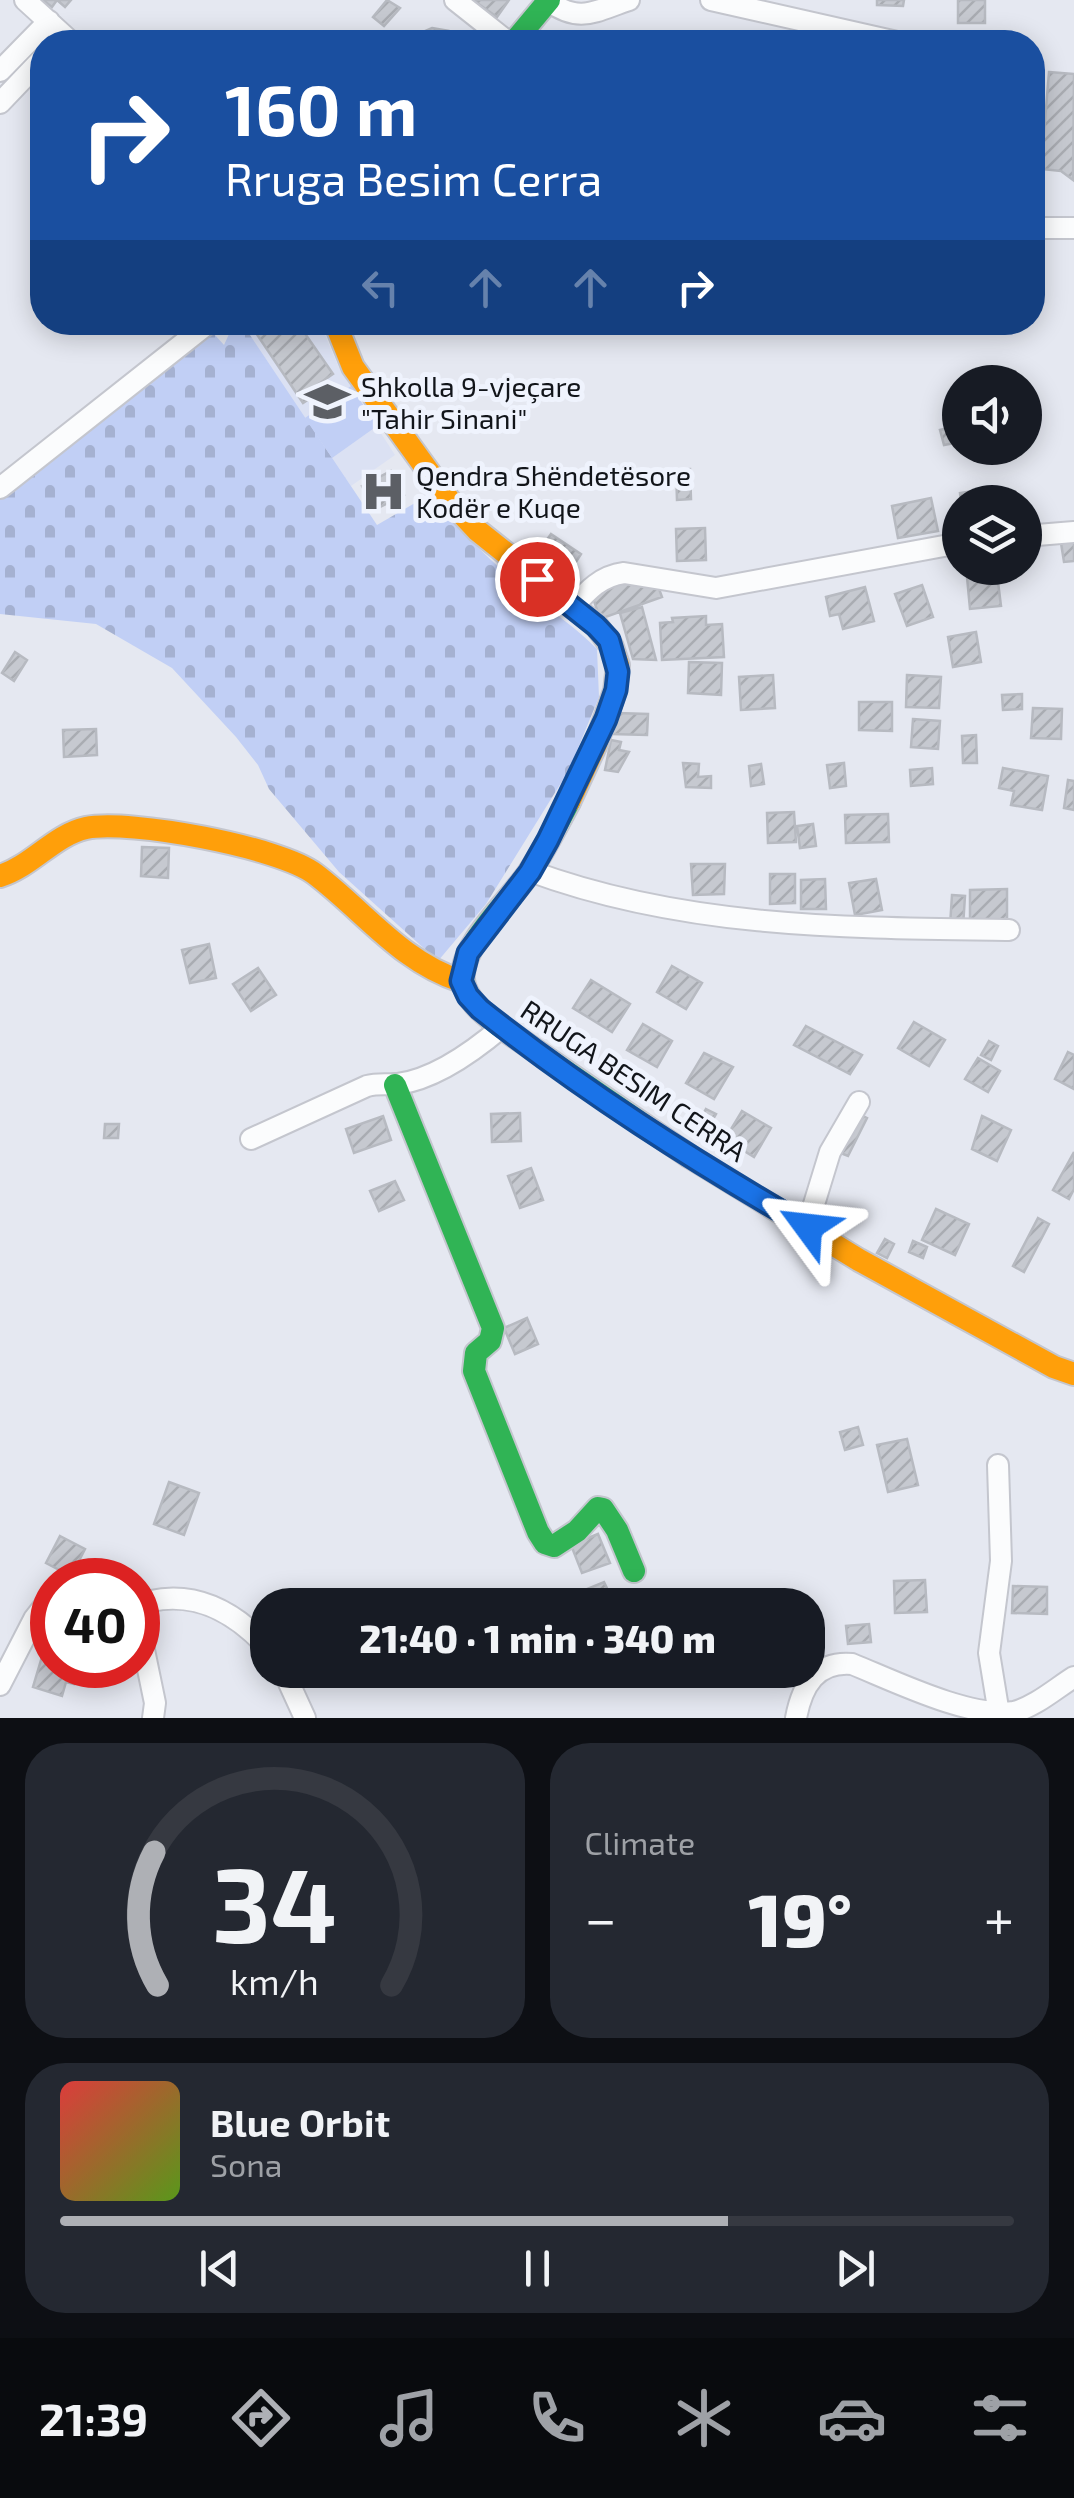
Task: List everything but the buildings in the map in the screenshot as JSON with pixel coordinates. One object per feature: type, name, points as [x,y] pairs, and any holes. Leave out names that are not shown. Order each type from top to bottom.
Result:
[{"type":"street","points":[[24,0],[56,30]]},
{"type":"street","points":[[455,0],[495,30]]},
{"type":"street","points":[[522,30],[548,0],[576,16],[629,0]]},
{"type":"street","points":[[711,0],[849,30]]},
{"type":"street","points":[[39,30],[48,21]]},
{"type":"street","points":[[0,71],[30,40]]},
{"type":"street","points":[[0,103],[30,72]]},
{"type":"street","points":[[1045,228],[1074,228]]},
{"type":"street","points":[[0,488],[194,335]]},
{"type":"street","points":[[0,876],[17,870],[86,828],[154,831],[276,856],[301,864],[419,962],[436,973],[461,981],[468,953],[530,872],[582,771],[616,690],[618,672],[609,640],[478,531],[449,500],[353,366],[340,335]]},
{"type":"street","points":[[1042,535],[1074,532]]},
{"type":"street","points":[[574,607],[609,575],[716,588],[942,546]]},
{"type":"street","points":[[530,872],[654,906],[743,920],[811,926],[1009,930]]},
{"type":"street","name":"RRUGA BESIM CERRA","points":[[461,981],[468,996],[502,1026],[664,1140],[1016,1346],[1074,1374]]},
{"type":"street","points":[[252,1139],[367,1086],[395,1084],[449,1064],[502,1026]]},
{"type":"street","points":[[395,1084],[493,1328],[490,1341],[476,1353],[474,1371],[538,1532],[554,1546],[598,1508],[603,1509],[634,1570]]},
{"type":"street","points":[[808,1227],[830,1152],[859,1102]]},
{"type":"street","points":[[998,1465],[1001,1561],[988,1652],[999,1714]]},
{"type":"street","points":[[160,1598],[190,1598],[213,1605],[250,1631]]},
{"type":"street","points":[[0,1685],[30,1627]]},
{"type":"street","points":[[796,1718],[805,1686],[826,1666],[838,1662],[852,1664],[961,1708],[999,1714],[1028,1706],[1074,1677]]},
{"type":"street","points":[[152,1688],[154,1718]]},
{"type":"street","points":[[291,1688],[305,1718]]},
{"type":"shaded area","name":"Shkolla 9-vjeçare \"Tahir Sinani\"","points":[[250,335],[325,335],[339,368],[395,455],[351,486]]},
{"type":"green space","points":[[193,335],[215,335],[224,345],[229,335],[250,335],[377,525],[427,496],[503,571],[597,649],[599,697],[569,770],[486,904],[438,961],[339,872],[269,789],[258,765],[236,737],[172,668],[96,624],[0,614],[0,488]]},
{"type":"green space","points":[[351,386],[377,426],[332,458],[305,418]]},
{"type":"traffic: fast","points":[[524,30],[549,0]]},
{"type":"traffic: fast","points":[[569,802],[531,870],[469,952],[464,966],[465,987],[477,1006],[501,1027],[689,1156]]},
{"type":"traffic: fast","points":[[395,1085],[493,1328],[490,1341],[476,1353],[474,1371],[538,1532],[545,1543],[554,1546],[577,1531],[598,1508],[603,1509],[617,1530],[634,1571]]},
{"type":"traffic: slow","points":[[340,335],[353,367],[449,500],[478,531],[596,625],[612,647],[618,665],[615,691],[569,802]]},
{"type":"traffic: slow","points":[[0,876],[86,828],[168,831],[238,845],[297,864],[315,874],[401,949],[461,981]]},
{"type":"traffic: slow","points":[[689,1156],[859,1260],[1054,1367],[1074,1374]]},
{"type":"place","name":"Shkolla 9-vjeçare \"Tahir Sinani\"","points":[[328,402]]},
{"type":"place","name":"Qendra Shëndetësore Kodër e Kuqe","points":[[383,491]]},
{"type":"route","points":[[537,579],[609,640],[616,656],[616,690],[548,840],[530,872],[468,953],[461,981],[480,1009],[592,1092],[709,1170],[808,1227]]}]
